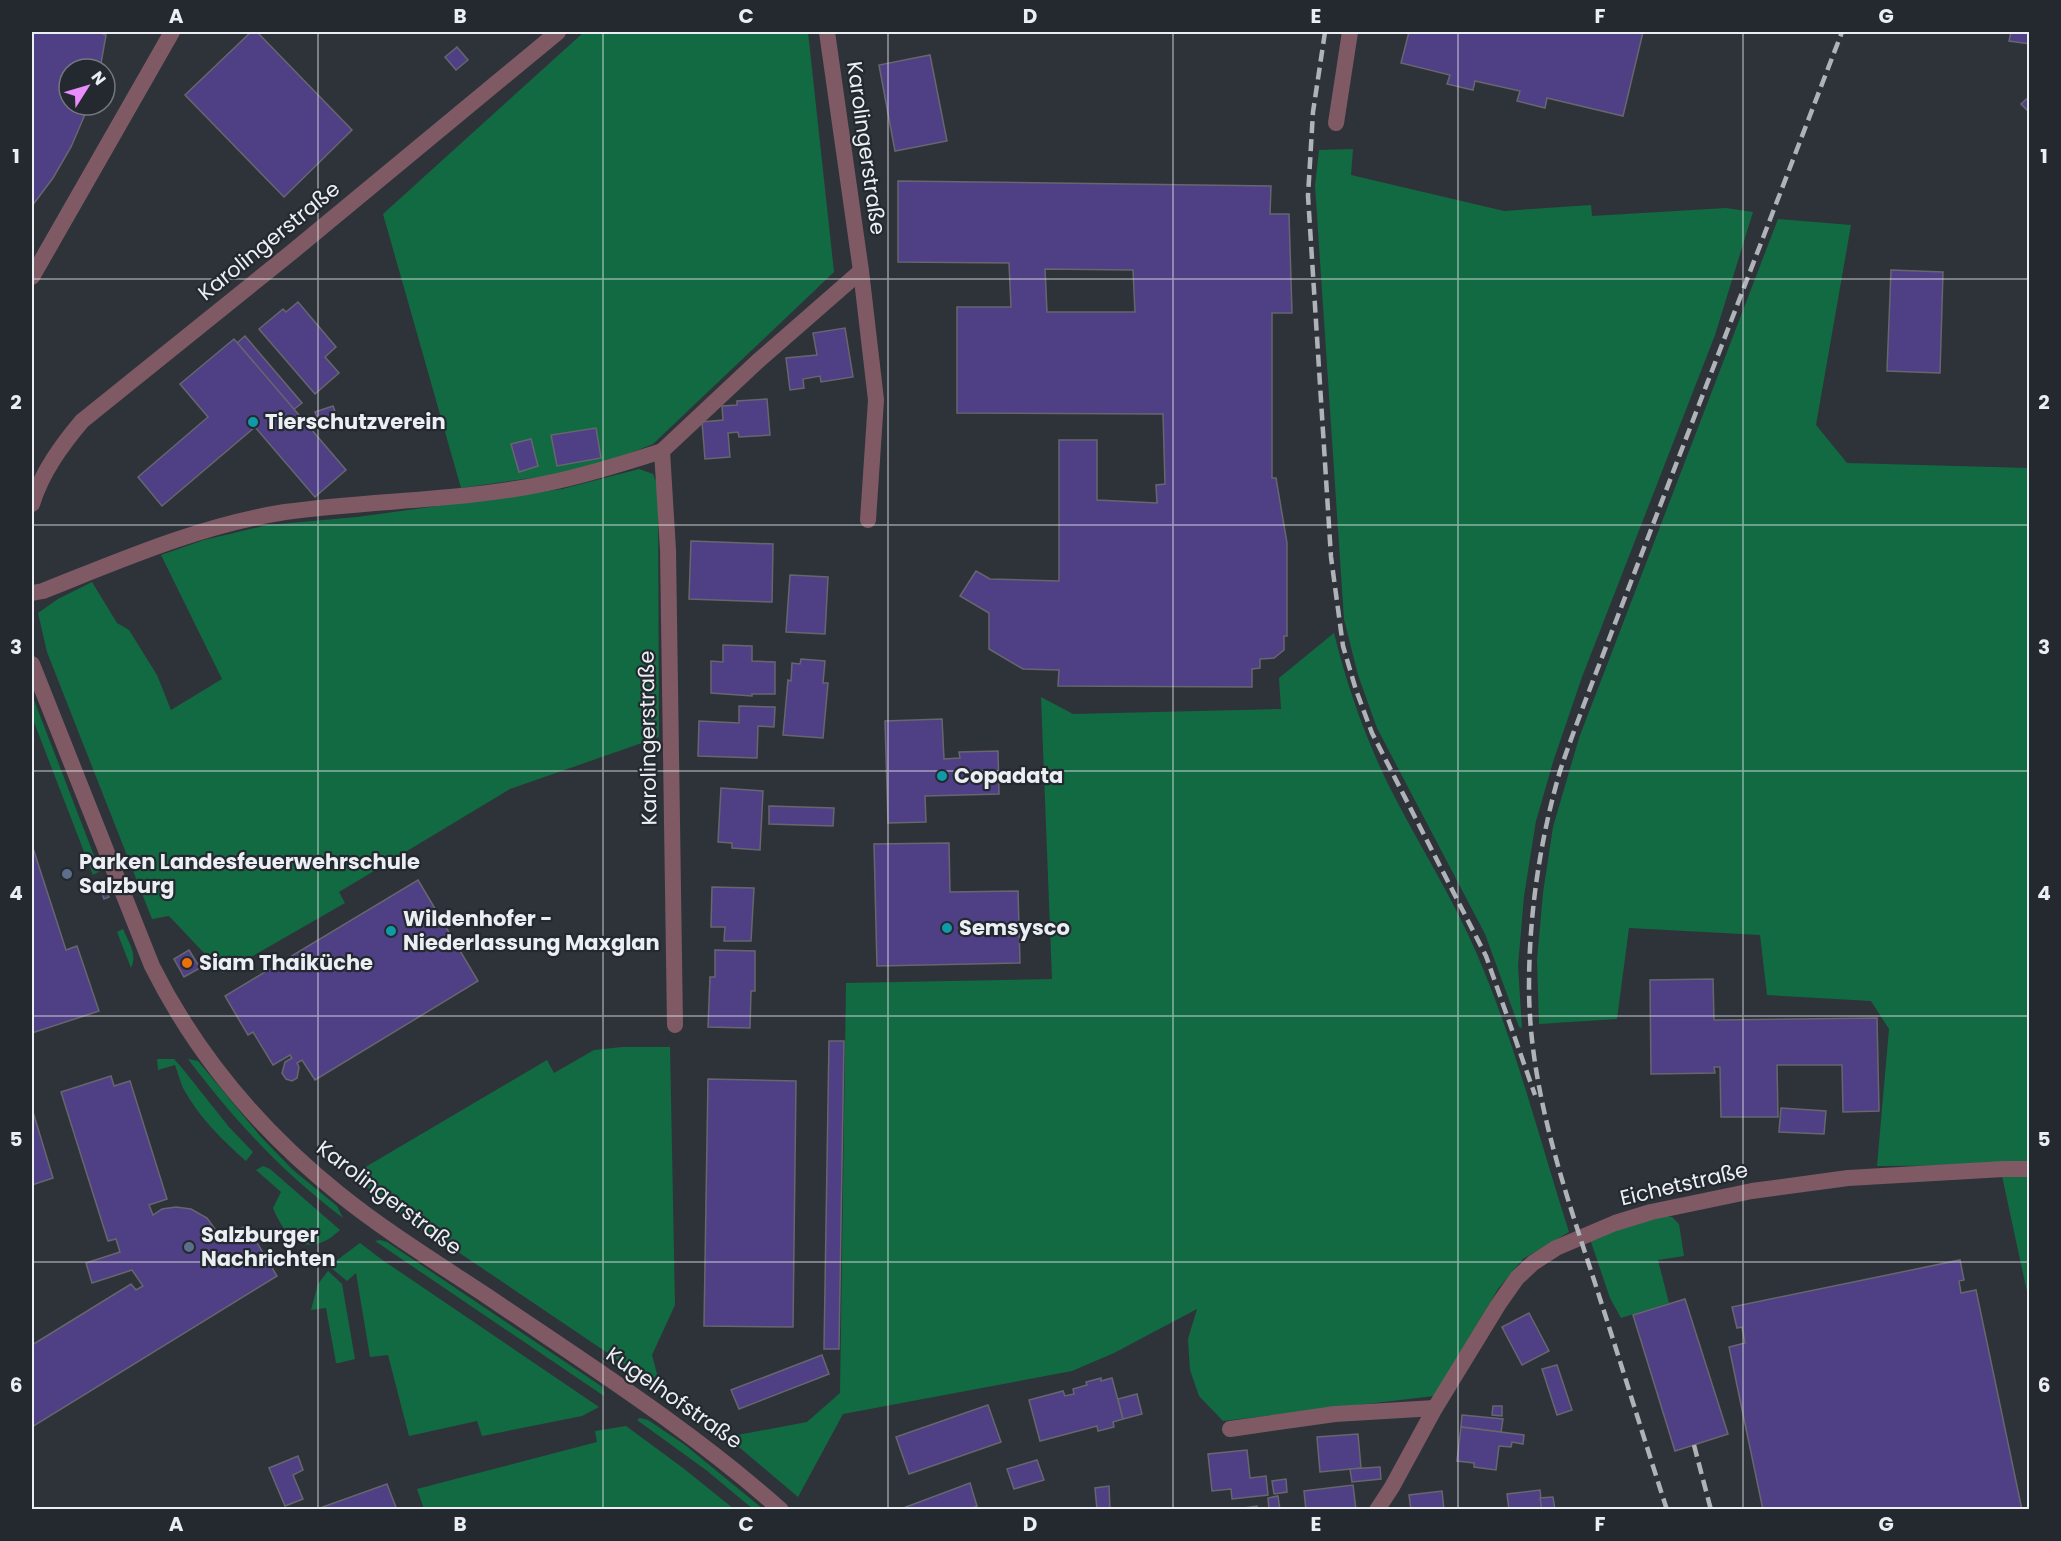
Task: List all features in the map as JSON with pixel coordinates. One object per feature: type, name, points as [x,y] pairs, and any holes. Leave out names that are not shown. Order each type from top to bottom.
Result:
[{"type":"street","points":[[32,277],[172,32]]},
{"type":"street","name":"Karolingerstraße","points":[[32,504],[44,474],[55,455],[82,421],[292,252],[558,32]]},
{"type":"street","name":"Karolingerstraße","points":[[827,32],[861,271],[876,400],[868,520]]},
{"type":"street","points":[[1336,123],[1350,32]]},
{"type":"street","points":[[32,593],[43,591],[156,547],[217,527],[284,513],[491,492],[548,483],[662,451],[758,361],[861,271]]},
{"type":"street","name":"Karolingerstraße","points":[[662,451],[668,550],[675,1025]]},
{"type":"street","name":"Karolingerstraße","points":[[32,664],[152,966],[175,1010],[198,1044],[268,1129],[337,1192],[375,1221],[536,1329]]},
{"type":"street","name":"Eichetstraße","points":[[1377,1509],[1392,1487],[1435,1407],[1517,1278],[1533,1263],[1579,1236],[1651,1212],[1752,1191],[1848,1178],[2030,1169]]},
{"type":"street","name":"Kugelhofstraße","points":[[536,1329],[677,1426],[740,1473],[781,1509]]},
{"type":"street","points":[[1230,1429],[1335,1414],[1435,1407]]},
{"type":"green space","points":[[584,32],[808,32],[834,272],[653,444],[606,463],[552,475],[461,488],[383,214]]},
{"type":"green space","points":[[1353,149],[1351,175],[1504,211],[1591,205],[1592,216],[1726,208],[1753,212],[1715,335],[1582,677],[1536,821],[1524,896],[1518,966],[1522,1028],[1519,1027],[1485,934],[1377,728],[1358,675],[1344,619],[1315,186],[1319,150]]},
{"type":"green space","points":[[1778,219],[1851,225],[1816,425],[1847,463],[2029,468],[2029,1165],[1877,1166],[1889,1029],[1871,1001],[1767,995],[1760,935],[1629,928],[1617,1019],[1539,1024],[1537,960],[1543,893],[1553,827],[1579,738]]},
{"type":"green space","points":[[639,469],[653,474],[658,487],[659,737],[510,789],[339,892],[345,903],[223,973],[169,916],[152,919],[47,652],[38,613],[58,599],[92,582],[117,623],[129,630],[157,675],[171,710],[222,679],[161,555],[204,540],[268,525],[357,517],[562,489]]},
{"type":"green space","points":[[1334,633],[1357,711],[1380,768],[1456,909],[1490,986],[1515,1055],[1569,1232],[1523,1259],[1498,1289],[1434,1396],[1223,1421],[1199,1396],[1190,1370],[1188,1339],[1197,1309],[1114,1353],[1072,1371],[843,1414],[798,1497],[727,1437],[807,1422],[840,1393],[846,983],[1052,979],[1041,697],[1073,714],[1281,709],[1279,678]]},
{"type":"green space","points":[[32,695],[100,871],[93,875],[32,717]]},
{"type":"green space","points":[[123,929],[133,953],[131,968],[117,932]]},
{"type":"green space","points":[[622,1047],[670,1047],[675,1305],[652,1355],[661,1389],[390,1206],[352,1175],[547,1060],[554,1073],[594,1050]]},
{"type":"green space","points":[[157,1059],[174,1059],[182,1068],[229,1127],[253,1152],[246,1161],[203,1118],[183,1088],[175,1065],[158,1070]]},
{"type":"green space","points":[[188,1059],[198,1061],[261,1137],[293,1170],[337,1206],[343,1218],[299,1182],[260,1144]]},
{"type":"green space","points":[[263,1166],[270,1169],[340,1230],[318,1244],[300,1243],[292,1238],[273,1208],[281,1192],[256,1170]]},
{"type":"green space","points":[[2002,1176],[2029,1177],[2029,1301]]},
{"type":"green space","points":[[1661,1215],[1672,1217],[1679,1224],[1684,1256],[1658,1260],[1669,1303],[1621,1318],[1610,1298],[1590,1239]]},
{"type":"green space","points":[[375,1241],[387,1242],[601,1386],[604,1396]]},
{"type":"green space","points":[[360,1243],[599,1407],[582,1416],[482,1436],[477,1421],[409,1436],[388,1355],[370,1357],[356,1273],[347,1281],[329,1266]]},
{"type":"green space","points":[[328,1271],[342,1284],[355,1359],[339,1363],[336,1363],[326,1308],[311,1310],[318,1284]]},
{"type":"green space","points":[[640,1418],[648,1420],[685,1445],[763,1509],[753,1509],[706,1470],[637,1420]]},
{"type":"green space","points":[[626,1426],[734,1509],[424,1509],[417,1489],[597,1442],[595,1431]]},
{"type":"building","points":[[32,32],[98,32],[106,35],[102,57],[57,57],[57,117],[84,117],[71,147],[53,178],[32,206]]},
{"type":"building","points":[[251,32],[257,32],[352,130],[284,197],[185,95]]},
{"type":"building","points":[[1409,32],[1643,32],[1623,116],[1547,98],[1545,108],[1517,101],[1520,91],[1475,81],[1473,90],[1447,84],[1450,75],[1401,63]]},
{"type":"building","points":[[2011,32],[2030,32],[2030,44],[2009,41]]},
{"type":"building","points":[[457,47],[468,60],[456,70],[445,57]]},
{"type":"building","points":[[930,55],[947,141],[895,151],[879,65]]},
{"type":"building","points":[[2030,96],[2030,113],[2021,104]]},
{"type":"building","points":[[898,181],[1271,186],[1270,214],[1289,214],[1292,313],[1272,313],[1272,478],[1276,478],[1287,543],[1287,636],[1284,636],[1284,650],[1274,658],[1260,659],[1260,668],[1252,669],[1252,687],[1058,686],[1059,670],[1023,669],[989,649],[989,613],[960,596],[976,571],[990,579],[1059,581],[1059,440],[1097,440],[1097,500],[1157,503],[1156,485],[1165,484],[1163,414],[957,413],[957,307],[1011,307],[1009,263],[898,262]],"holes":[[[1045,269],[1133,270],[1135,312],[1047,312]]]},
{"type":"building","points":[[1891,270],[1943,272],[1940,373],[1887,371]]},
{"type":"building","points":[[298,302],[336,347],[325,357],[339,373],[315,394],[259,329],[283,309],[286,312]]},
{"type":"building","points":[[845,328],[853,377],[821,382],[820,376],[803,379],[804,388],[790,390],[786,358],[817,355],[813,333]]},
{"type":"building","points":[[245,336],[302,403],[293,410],[237,343]]},
{"type":"building","name":"Tierschutzverein","points":[[234,339],[346,470],[315,497],[255,427],[162,506],[138,477],[208,417],[180,384]]},
{"type":"building","points":[[767,399],[770,435],[739,437],[738,432],[728,433],[730,457],[705,459],[702,422],[723,420],[722,406],[737,405],[737,401]]},
{"type":"building","points":[[333,406],[338,419],[321,426],[315,412]]},
{"type":"building","points":[[596,428],[601,458],[557,466],[551,435]]},
{"type":"building","points":[[531,439],[538,466],[519,472],[511,444]]},
{"type":"building","points":[[691,541],[773,544],[772,602],[689,599]]},
{"type":"building","points":[[790,575],[828,577],[825,634],[786,632]]},
{"type":"building","points":[[723,645],[752,646],[752,661],[775,662],[775,694],[752,694],[752,696],[711,693],[711,661],[723,662]]},
{"type":"building","points":[[801,659],[825,661],[823,683],[828,683],[823,738],[783,735],[788,680],[791,681],[792,663],[800,664]]},
{"type":"building","points":[[739,706],[775,707],[774,727],[758,726],[757,758],[698,756],[699,721],[739,723]]},
{"type":"building","name":"Copadata","points":[[942,719],[944,759],[960,758],[959,752],[998,751],[999,794],[925,796],[926,822],[888,823],[885,721]]},
{"type":"building","points":[[721,788],[763,791],[760,850],[732,848],[732,843],[718,842]]},
{"type":"building","points":[[769,806],[834,808],[833,826],[769,824]]},
{"type":"building","name":"Semsysco","points":[[949,843],[950,892],[1018,891],[1020,963],[877,966],[874,844]]},
{"type":"building","points":[[32,845],[66,950],[77,946],[99,1011],[32,1033]]},
{"type":"building","name":"Wildenhofer - Niederlassung Maxglan","points":[[418,880],[478,981],[315,1080],[302,1060],[297,1063],[299,1067],[297,1078],[292,1081],[286,1079],[282,1073],[285,1062],[292,1058],[290,1055],[273,1065],[253,1032],[248,1035],[225,996]]},
{"type":"building","points":[[103,881],[109,897],[104,899],[98,883]]},
{"type":"building","points":[[712,887],[754,888],[751,941],[724,941],[725,927],[711,927]]},
{"type":"building","name":"Siam Thaiküche","points":[[189,950],[200,968],[184,977],[174,959]]},
{"type":"building","points":[[715,950],[755,951],[755,991],[751,991],[750,1028],[708,1027],[710,977],[715,977]]},
{"type":"building","points":[[1713,979],[1714,1020],[1877,1018],[1879,1111],[1843,1112],[1842,1065],[1777,1065],[1778,1117],[1721,1117],[1720,1067],[1714,1067],[1715,1073],[1651,1074],[1650,980]]},
{"type":"building","points":[[829,1041],[844,1041],[839,1349],[824,1349]]},
{"type":"building","name":"Salzburger Nachrichten","points":[[111,1076],[114,1086],[130,1081],[167,1199],[149,1205],[153,1215],[162,1209],[176,1207],[191,1209],[207,1218],[220,1236],[247,1226],[277,1276],[32,1427],[32,1345],[131,1284],[136,1290],[143,1286],[132,1270],[92,1283],[86,1263],[120,1252],[116,1239],[108,1241],[61,1092]]},
{"type":"building","points":[[708,1079],[796,1081],[793,1327],[704,1326]]},
{"type":"building","points":[[1781,1108],[1826,1111],[1824,1134],[1779,1132]]},
{"type":"building","points":[[32,1113],[53,1178],[32,1185]]},
{"type":"building","points":[[1960,1260],[1964,1280],[1959,1281],[1961,1293],[1976,1290],[2022,1510],[1763,1510],[1729,1347],[1745,1343],[1742,1327],[1737,1328],[1732,1307]]},
{"type":"building","points":[[1685,1299],[1728,1434],[1675,1451],[1633,1315]]},
{"type":"building","points":[[1529,1313],[1549,1351],[1522,1365],[1502,1327]]},
{"type":"building","points":[[822,1355],[829,1374],[739,1409],[731,1390]]},
{"type":"building","points":[[1557,1365],[1572,1410],[1557,1415],[1542,1369]]},
{"type":"building","points":[[1101,1378],[1101,1381],[1112,1378],[1123,1419],[1113,1422],[1114,1427],[1098,1431],[1097,1426],[1040,1441],[1029,1400],[1063,1391],[1065,1396],[1074,1394],[1073,1389]]},
{"type":"building","points":[[1137,1394],[1142,1414],[1123,1419],[1118,1399]]},
{"type":"building","points":[[988,1405],[1001,1442],[909,1474],[896,1437]]},
{"type":"building","points":[[1493,1406],[1502,1406],[1502,1416],[1492,1415]]},
{"type":"building","points":[[1462,1415],[1503,1419],[1501,1432],[1461,1427]]},
{"type":"building","points":[[1461,1427],[1524,1435],[1523,1444],[1512,1442],[1511,1447],[1499,1446],[1496,1470],[1474,1467],[1474,1463],[1457,1461]]},
{"type":"building","points":[[1358,1434],[1361,1468],[1320,1472],[1317,1437]]},
{"type":"building","points":[[1247,1450],[1250,1478],[1266,1476],[1268,1495],[1232,1499],[1231,1489],[1212,1491],[1208,1454]]},
{"type":"building","points":[[298,1456],[303,1470],[293,1475],[303,1499],[285,1506],[269,1468]]},
{"type":"building","points":[[1037,1460],[1044,1480],[1014,1489],[1007,1469]]},
{"type":"building","points":[[1380,1467],[1381,1479],[1352,1482],[1350,1469]]},
{"type":"building","points":[[1286,1479],[1287,1492],[1274,1494],[1272,1481]]},
{"type":"building","points":[[970,1483],[977,1506],[968,1510],[898,1510]]},
{"type":"building","points":[[387,1484],[397,1510],[317,1509]]},
{"type":"building","points":[[1353,1485],[1356,1510],[1306,1510],[1304,1491]]},
{"type":"building","points":[[1109,1486],[1110,1510],[1097,1510],[1095,1488]]},
{"type":"building","points":[[1540,1490],[1542,1510],[1509,1510],[1507,1494]]},
{"type":"building","points":[[1442,1491],[1444,1510],[1411,1510],[1409,1495]]},
{"type":"building","points":[[1278,1496],[1280,1510],[1269,1510],[1268,1498]]},
{"type":"building","points":[[1553,1497],[1555,1510],[1542,1510],[1540,1498]]},
{"type":"building","points":[[1257,1506],[1258,1510],[1230,1510]]},
{"type":"railway","points":[[1325,32],[1313,112],[1308,196],[1331,557],[1343,646],[1372,733],[1486,956],[1535,1095]]},
{"type":"railway","points":[[1667,1510],[1559,1170],[1541,1097],[1530,1023],[1529,986],[1531,932],[1537,877],[1553,797],[1566,753],[1842,32]]},
{"type":"railway","points":[[1694,1445],[1711,1510]]},
{"type":"place","name":"Tierschutzverein","points":[[253,422]]},
{"type":"place","name":"Copadata","points":[[942,776]]},
{"type":"place","name":"Parken Landesfeuerwehrschule Salzburg","points":[[67,874]]},
{"type":"place","name":"Semsysco","points":[[947,928]]},
{"type":"place","name":"Wildenhofer - Niederlassung Maxglan","points":[[391,931]]},
{"type":"place","name":"Siam Thaiküche","points":[[187,963]]},
{"type":"place","name":"Salzburger Nachrichten","points":[[189,1247]]}]
